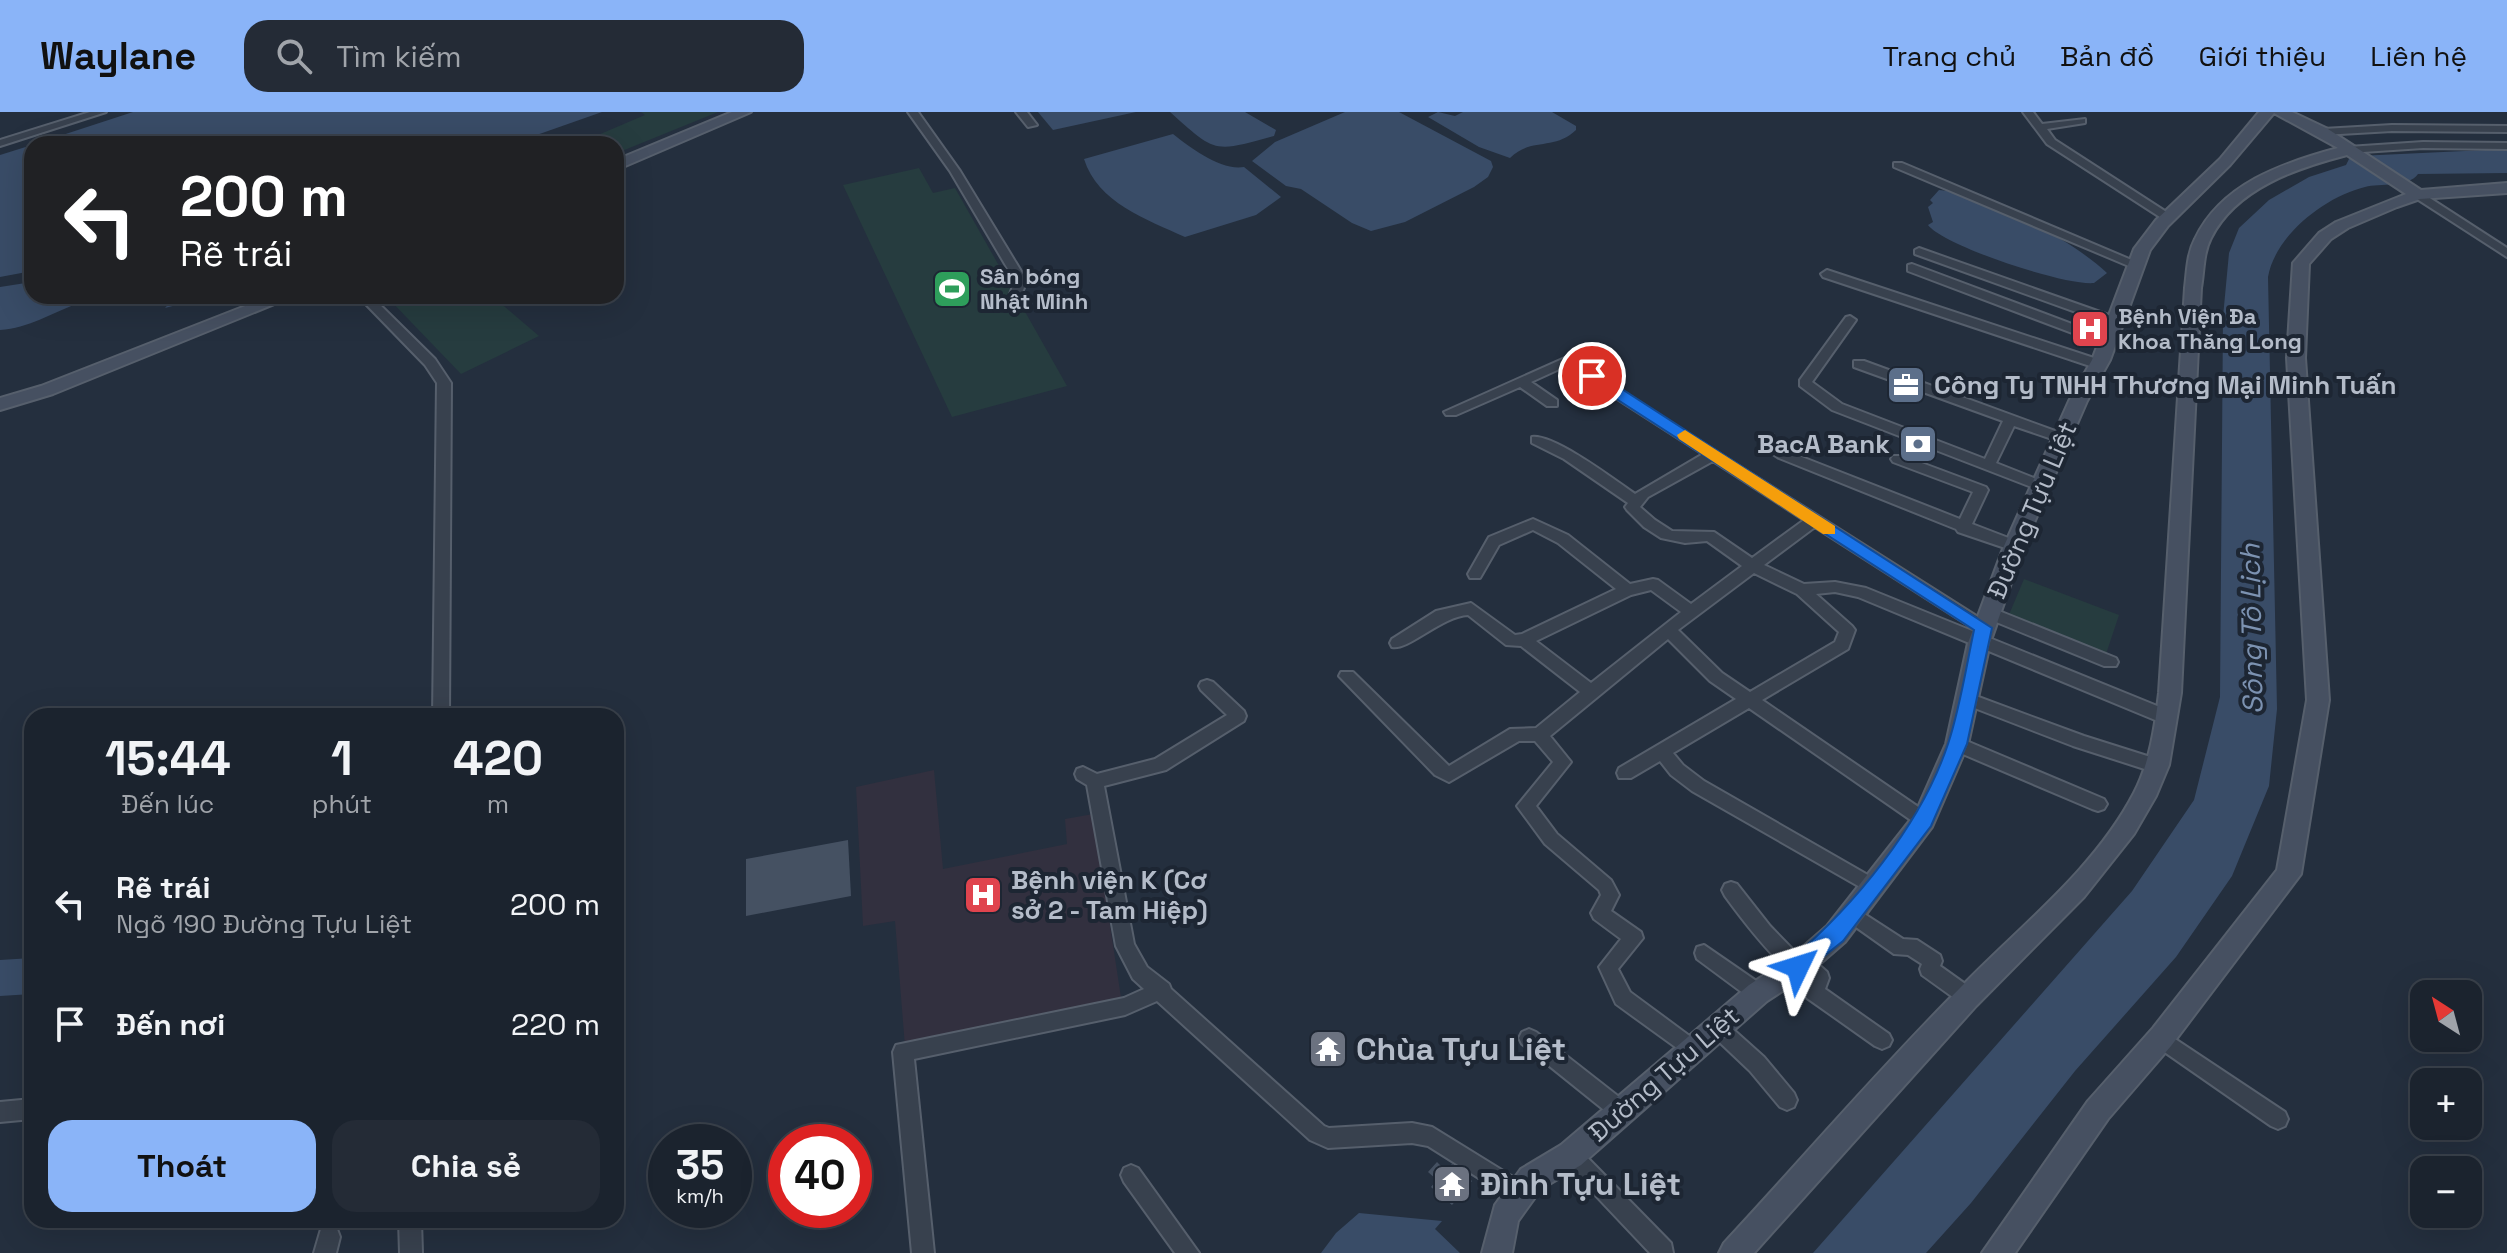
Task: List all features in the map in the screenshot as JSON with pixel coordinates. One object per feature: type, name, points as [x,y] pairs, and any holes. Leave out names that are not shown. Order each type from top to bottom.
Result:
[{"type":"street","points":[[0,143],[101,112]]},
{"type":"street","points":[[624,162],[744,112]]},
{"type":"street","points":[[913,112],[955,171],[1021,281],[1016,294]]},
{"type":"street","points":[[1021,112],[1032,125]]},
{"type":"street","points":[[2028,112],[2051,142],[2167,217]]},
{"type":"street","name":"Đường Tựu Liệt","points":[[1497,1253],[1505,1215],[1531,1179],[1571,1155],[1758,993],[1800,965],[1852,914],[1924,820],[1957,744],[1965,698],[1984,628],[2014,546],[2039,485],[2108,342],[2135,264],[2150,237],[2167,217],[2225,162],[2267,112]]},
{"type":"street","points":[[2280,112],[2323,132],[2507,253]]},
{"type":"street","points":[[2042,127],[2081,121]]},
{"type":"street","points":[[2323,132],[2377,128],[2507,129]]},
{"type":"street","points":[[1734,1253],[1968,997],[2060,905],[2111,845],[2146,791],[2157,766],[2175,651],[2175,577],[2193,288],[2202,240],[2221,211],[2256,184],[2305,161],[2352,152],[2423,145],[2507,146]]},
{"type":"street","points":[[1898,165],[2135,264]]},
{"type":"street","points":[[1997,1253],[2098,1110],[2160,1038],[2289,874],[2318,700],[2296,358],[2301,263],[2325,236],[2342,225],[2414,192],[2507,188]]},
{"type":"street","points":[[1919,252],[2116,322]]},
{"type":"street","points":[[1912,268],[2108,342]]},
{"type":"street","points":[[1827,274],[2098,364]]},
{"type":"street","points":[[0,404],[47,390],[266,304]]},
{"type":"street","points":[[372,304],[430,362],[444,383],[441,708]]},
{"type":"street","points":[[1850,320],[1805,383],[1837,407],[2039,485]]},
{"type":"street","points":[[1451,412],[1567,361],[1984,628],[2166,717]]},
{"type":"street","points":[[1859,364],[2061,438]]},
{"type":"street","points":[[1521,381],[1552,403]]},
{"type":"street","points":[[1988,466],[2010,420]]},
{"type":"street","points":[[1768,438],[1772,447],[1784,455],[2014,546]]},
{"type":"street","points":[[1537,440],[1569,456],[1637,502]]},
{"type":"street","points":[[1625,773],[1842,645],[1847,630],[1802,590],[1753,566],[1709,536],[1683,541],[1664,535],[1632,507],[1643,494],[1714,454]]},
{"type":"street","points":[[1898,459],[1981,490],[1963,528]]},
{"type":"street","points":[[1347,676],[1449,775],[1516,734],[1539,735],[1668,630],[1814,520]]},
{"type":"street","points":[[1475,574],[1494,541],[1533,524],[1563,539],[1627,590]]},
{"type":"street","points":[[1398,643],[1430,621],[1463,609],[1471,609],[1512,641],[1524,640],[1627,590],[1653,584],[1692,612]]},
{"type":"street","points":[[1802,590],[1835,587],[1861,592],[2110,662]]},
{"type":"street","points":[[1668,630],[1716,677],[1924,820]]},
{"type":"street","points":[[1524,640],[1591,692]]},
{"type":"street","points":[[1207,686],[1238,716],[1160,765],[1089,778],[1125,946],[1140,973],[1317,1133],[1328,1138],[1412,1133],[1432,1137],[1519,1192]]},
{"type":"street","points":[[1965,698],[2079,741],[2157,766]]},
{"type":"street","points":[[1539,735],[1563,762],[1526,806],[1551,839],[1605,885],[1610,895],[1600,913],[1634,938],[1608,967],[1623,998],[1692,1050]]},
{"type":"street","points":[[1957,744],[2098,804]]},
{"type":"street","points":[[1663,753],[1698,786],[1874,887]]},
{"type":"street","points":[[1731,890],[1763,932],[1800,965],[1820,978],[1814,992],[1882,1040]]},
{"type":"street","points":[[1852,914],[1901,948],[1910,946],[1933,961],[1929,969],[1968,997]]},
{"type":"street","points":[[1704,953],[1758,993]]},
{"type":"street","points":[[923,1253],[903,1052],[1125,1006],[1162,990]]},
{"type":"street","points":[[1719,1029],[1757,1064],[1787,1100]]},
{"type":"street","points":[[1529,1038],[1621,1111]]},
{"type":"street","points":[[2160,1038],[2278,1119]]},
{"type":"street","points":[[0,1112],[24,1110]]},
{"type":"street","points":[[1571,1155],[1663,1251]]},
{"type":"street","points":[[1131,1175],[1188,1253]]},
{"type":"street","points":[[410,1228],[411,1253]]},
{"type":"shaded area","name":"Bệnh viện K (Cơ sở 2 - Tam Hiệp)","points":[[934,770],[943,869],[1067,844],[1065,819],[1093,814],[1122,1004],[905,1047],[895,921],[863,926],[856,787]]},
{"type":"green space","points":[[641,112],[718,112],[624,150],[624,136],[598,135],[645,115]]},
{"type":"green space","name":"Sân bóng Nhật Minh","points":[[919,168],[933,193],[955,188],[1067,386],[952,417],[843,185]]},
{"type":"green space","points":[[394,304],[501,304],[539,336],[461,374]]},
{"type":"green space","points":[[2024,579],[2119,615],[2106,654],[2008,617]]},
{"type":"water","points":[[133,112],[602,112],[534,136],[60,136]]},
{"type":"water","points":[[1038,112],[1136,112],[1053,130]]},
{"type":"water","points":[[1170,112],[1245,112],[1276,130],[1274,136],[1254,142],[1216,146],[1197,135]]},
{"type":"water","points":[[1345,112],[1399,112],[1491,161],[1493,167],[1488,177],[1474,187],[1405,222],[1371,231],[1352,223],[1301,189],[1286,186],[1252,161],[1275,142]]},
{"type":"water","points":[[1438,112],[1455,116],[1463,112],[1552,112],[1576,126],[1576,130],[1559,140],[1526,148],[1510,158],[1479,147],[1428,117]]},
{"type":"water","points":[[1173,134],[1216,162],[1244,167],[1281,197],[1256,215],[1185,237],[1125,208],[1112,198],[1100,187],[1084,159]]},
{"type":"water","points":[[24,148],[24,272],[0,277],[0,155]]},
{"type":"water","name":"Sông Tô Lịch","points":[[2507,149],[2507,173],[2418,174],[2408,181],[2349,192],[2304,220],[2280,247],[2272,262],[2268,277],[2277,709],[2269,786],[2232,876],[2176,957],[2075,1071],[1971,1203],[1926,1253],[1813,1253],[2132,891],[2194,800],[2220,697],[2223,317],[2229,253],[2239,228],[2269,200],[2309,177],[2346,165],[2349,159],[2358,156]]},
{"type":"water","points":[[1939,190],[1980,200],[2028,221],[2073,247],[2107,273],[2094,283],[2058,278],[2006,263],[1957,243],[1928,225],[1933,222],[1928,207],[1933,203],[1930,200]]},
{"type":"water","points":[[24,283],[24,304],[76,304],[30,324],[0,330],[0,287]]},
{"type":"water","points":[[24,958],[24,994],[0,996],[0,960]]},
{"type":"water","points":[[1359,1213],[1442,1221],[1435,1229],[1460,1253],[1321,1253],[1336,1233]]},
{"type":"building","points":[[848,840],[851,896],[746,916],[746,859]]},
{"type":"building","name":"Đình Tựu Liệt","points":[[1437,1162],[1446,1171],[1452,1164],[1472,1181],[1452,1205],[1431,1187],[1437,1180],[1428,1172]]},
{"type":"slow traffic","points":[[1685,435],[1829,530]]},
{"type":"place","name":"Sân bóng Nhật Minh","points":[[952,289]]},
{"type":"place","name":"Bệnh Viện Đa Khoa Thăng Long","points":[[2090,329]]},
{"type":"place","name":"Công Ty TNHH Thương Mại Minh Tuấn","points":[[1906,385]]},
{"type":"place","name":"BacA Bank","points":[[1918,444]]},
{"type":"place","name":"Bệnh viện K (Cơ sở 2 - Tam Hiệp)","points":[[983,895]]},
{"type":"place","name":"Chùa Tựu Liệt","points":[[1328,1049]]},
{"type":"place","name":"Đình Tựu Liệt","points":[[1452,1184]]},
{"type":"route","points":[[1592,376],[1984,628],[1965,698],[1957,744],[1924,820],[1836,934],[1798,967]]}]
